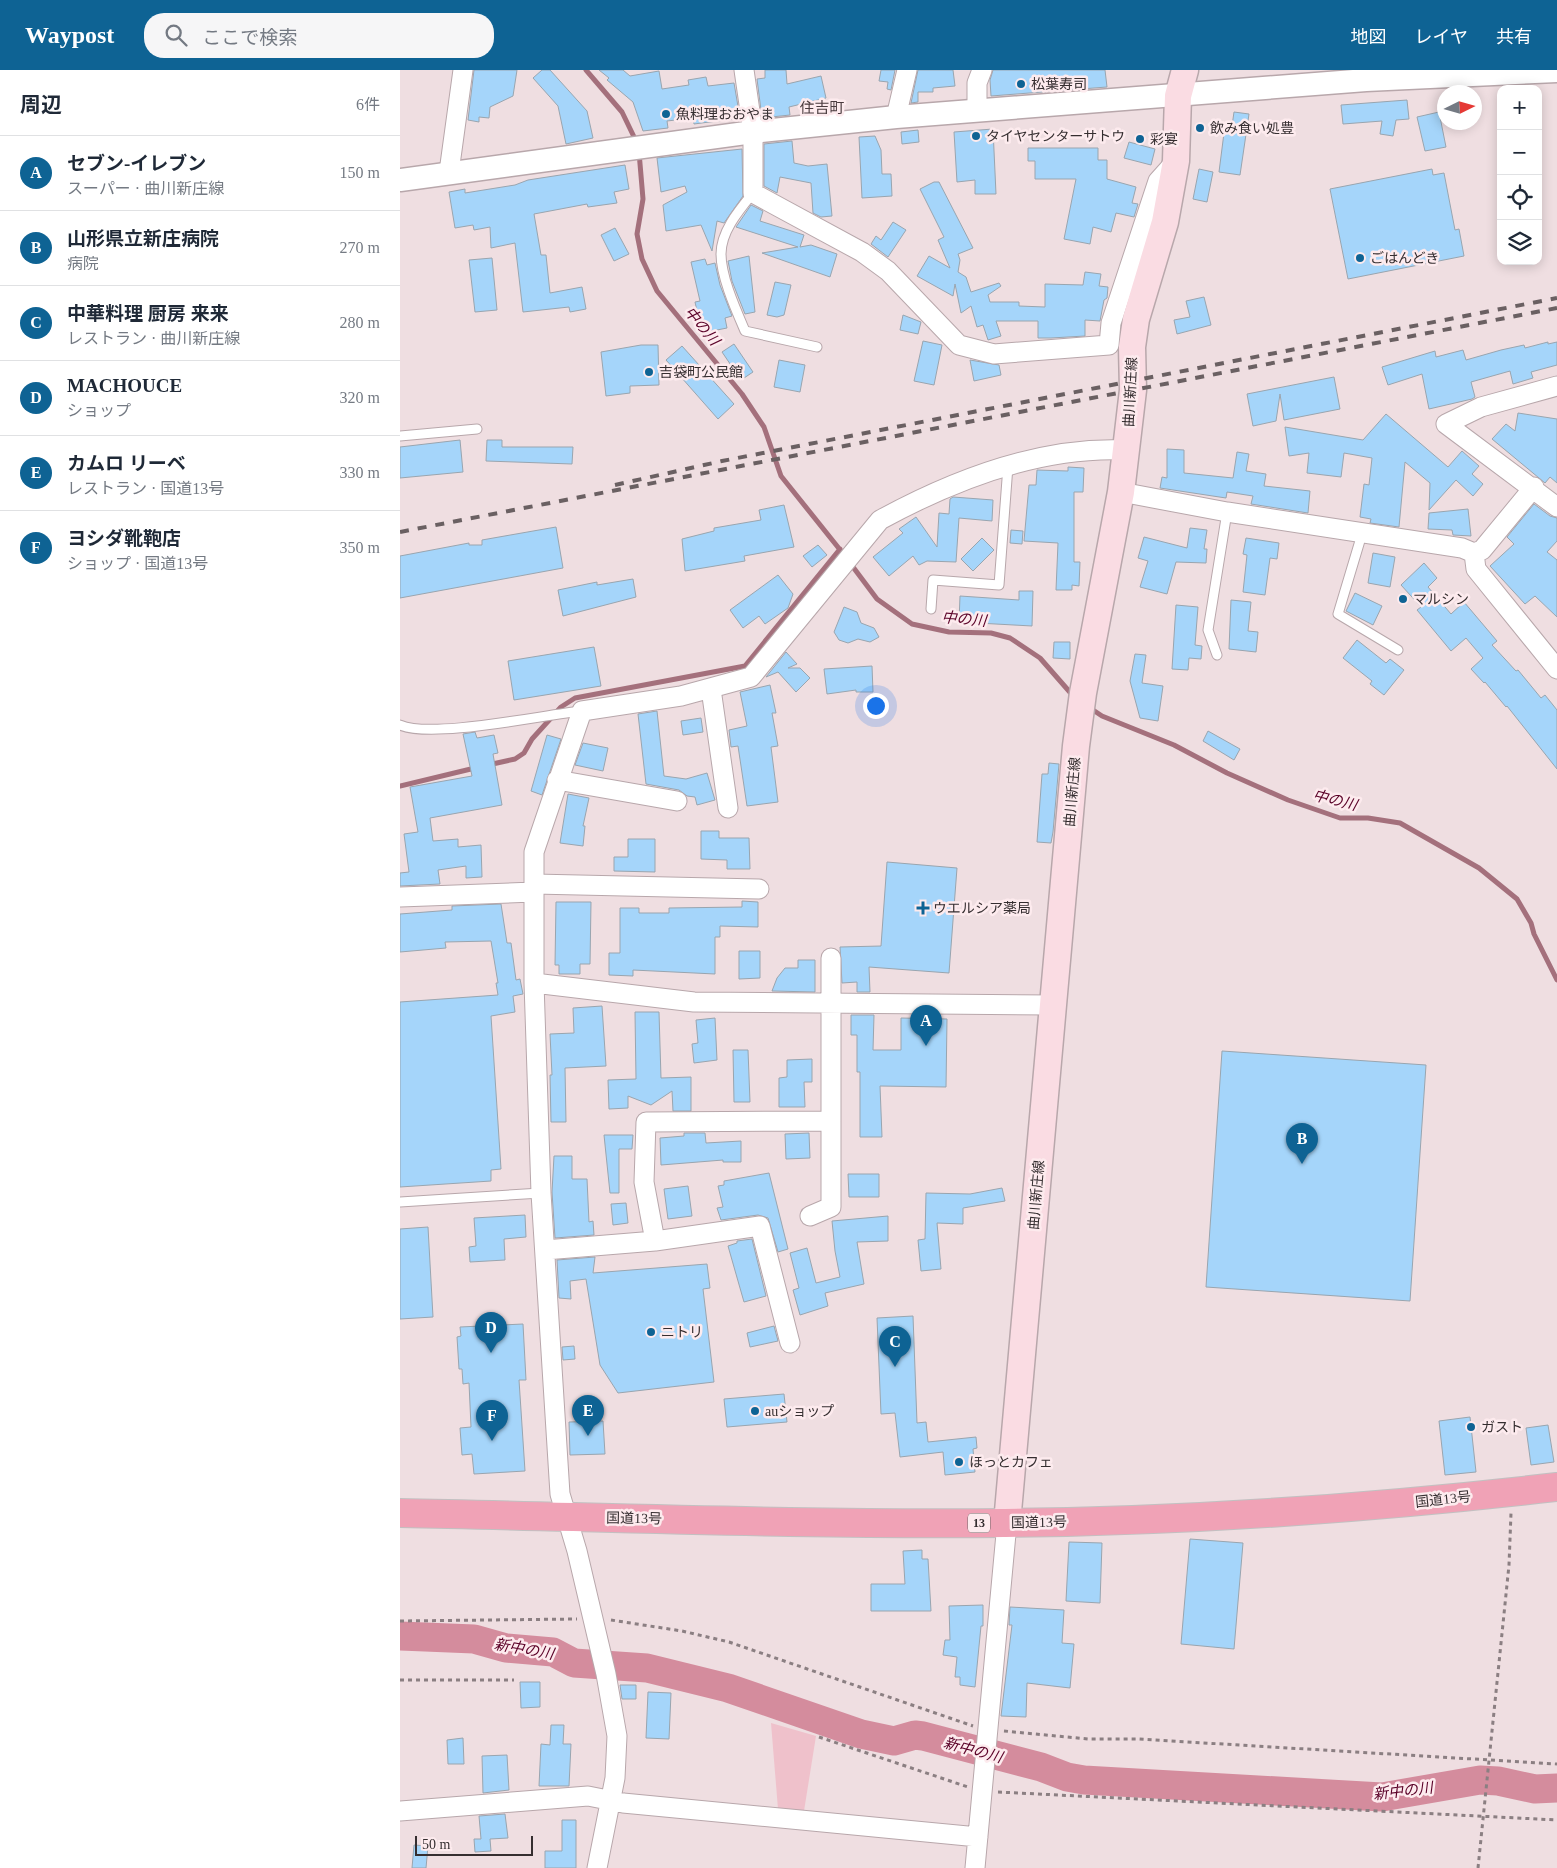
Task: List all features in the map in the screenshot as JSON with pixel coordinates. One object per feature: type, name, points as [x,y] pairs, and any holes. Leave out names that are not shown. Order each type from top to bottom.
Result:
[{"type":"highway","name":"国道13号","points":[[400,1513],[875,1523],[1007,1522],[1237,1515],[1557,1487]]},
{"type":"main road","name":"曲川新庄線","points":[[1007,1522],[1076,746],[1083,693],[1121,492],[1133,390],[1132,347],[1136,319],[1165,222],[1176,161],[1178,96],[1185,70]]},
{"type":"street","points":[[449,172],[463,70]]},
{"type":"street","points":[[744,70],[753,132],[753,193],[862,252],[888,271],[959,345],[994,354],[1109,345],[1111,323],[1158,181],[1176,161]]},
{"type":"street","points":[[896,117],[907,70]]},
{"type":"street","points":[[977,110],[978,83],[982,70]]},
{"type":"street","points":[[400,180],[753,132],[896,117],[1366,80],[1557,71]]},
{"type":"street","points":[[1557,386],[1481,407],[1446,424],[1534,487],[1557,507]]},
{"type":"street","points":[[598,1868],[616,1771],[618,1742],[606,1674],[560,1494],[540,1193],[534,983],[534,852],[582,711],[681,696],[751,677],[880,520],[909,504],[1008,466],[1044,457],[1094,448],[1126,450]]},
{"type":"street","points":[[1121,492],[1227,512],[1462,548],[1474,553],[1482,550],[1534,487]]},
{"type":"street","points":[[1474,553],[1476,569],[1557,669]]},
{"type":"street","points":[[711,689],[728,808]]},
{"type":"street","points":[[557,780],[677,801]]},
{"type":"street","points":[[400,897],[534,888],[759,889]]},
{"type":"street","points":[[810,1216],[831,1207],[831,958]]},
{"type":"street","points":[[534,983],[694,1002],[1053,1006]]},
{"type":"street","points":[[655,1241],[644,1182],[646,1122],[831,1121]]},
{"type":"street","points":[[545,1250],[655,1241],[760,1226],[790,1343]]},
{"type":"street","points":[[975,1868],[1007,1522]]},
{"type":"street","points":[[400,1811],[588,1796],[633,1804],[978,1837]]},
{"type":"lane","points":[[753,193],[727,231],[721,254],[727,281],[744,332],[817,347]]},
{"type":"lane","points":[[400,436],[477,429]]},
{"type":"lane","points":[[931,610],[933,580],[999,585],[1008,466]]},
{"type":"lane","points":[[1217,655],[1208,630],[1227,512]]},
{"type":"lane","points":[[1362,534],[1338,614],[1398,650]]},
{"type":"lane","points":[[400,725],[408,728],[448,728],[582,711]]},
{"type":"lane","points":[[400,1202],[540,1193]]},
{"type":"path","points":[[1478,1868],[1509,1564],[1509,1492]]},
{"type":"path","points":[[400,1621],[594,1623],[682,1631],[729,1642],[988,1732],[1079,1738],[1147,1739],[1557,1764]]},
{"type":"path","points":[[400,1680],[514,1680]]},
{"type":"path","points":[[819,1736],[950,1782],[983,1786],[1557,1820]]},
{"type":"shaded area","points":[[771,1723],[816,1736],[804,1811],[778,1809]]},
{"type":"building","points":[[474,70],[517,70],[513,96],[490,107],[489,118],[479,117],[479,122],[468,120]]},
{"type":"building","points":[[542,70],[550,70],[587,111],[593,138],[566,144],[558,106],[533,78]]},
{"type":"building","points":[[599,70],[623,70],[630,76],[659,71],[662,89],[689,85],[688,80],[706,77],[708,86],[734,83],[740,118],[694,124],[693,118],[667,121],[668,128],[643,131],[633,102],[607,80],[609,78]]},
{"type":"building","points":[[765,70],[786,70],[787,84],[821,76],[826,98],[789,107],[790,115],[762,118],[757,79],[765,78]]},
{"type":"building","points":[[881,70],[895,70],[891,90],[887,89],[888,82],[879,81]]},
{"type":"building","points":[[918,70],[953,70],[955,86],[933,88],[933,92],[918,92],[918,102],[911,103]]},
{"type":"building","points":[[993,70],[1105,70],[1107,87],[991,96],[990,80]]},
{"type":"building","points":[[1407,100],[1409,119],[1396,120],[1393,136],[1380,134],[1382,121],[1343,124],[1341,105]]},
{"type":"building","points":[[1234,112],[1249,114],[1240,175],[1219,172],[1225,125],[1232,126]]},
{"type":"building","points":[[1437,112],[1437,130],[1443,130],[1446,147],[1425,151],[1417,117]]},
{"type":"building","points":[[993,129],[996,194],[975,194],[975,180],[957,182],[954,132]]},
{"type":"building","points":[[918,130],[919,142],[902,144],[901,132]]},
{"type":"building","points":[[875,136],[881,150],[882,174],[891,174],[892,196],[862,198],[859,137]]},
{"type":"building","points":[[792,141],[794,163],[808,166],[827,164],[832,216],[821,217],[813,213],[811,183],[780,177],[777,193],[764,186],[764,144]]},
{"type":"building","points":[[1129,142],[1155,149],[1151,165],[1124,158]]},
{"type":"building","points":[[1028,148],[1098,148],[1098,160],[1107,160],[1107,179],[1136,187],[1132,203],[1138,204],[1134,217],[1116,213],[1111,232],[1093,227],[1090,244],[1064,239],[1076,179],[1035,179],[1035,161],[1028,161]]},
{"type":"building","points":[[742,149],[743,196],[724,223],[717,221],[712,251],[701,225],[666,231],[663,205],[687,192],[685,186],[661,192],[657,158]]},
{"type":"building","points":[[625,165],[629,189],[614,192],[617,203],[588,207],[587,204],[534,214],[541,255],[546,255],[550,293],[582,287],[586,309],[570,312],[569,307],[523,312],[515,243],[491,248],[490,227],[474,230],[473,225],[455,228],[449,192],[465,189],[465,193],[515,185],[528,180]]},
{"type":"building","points":[[1199,169],[1213,172],[1207,202],[1193,199]]},
{"type":"building","points":[[1432,169],[1433,175],[1444,173],[1455,230],[1459,229],[1464,256],[1348,279],[1330,189]]},
{"type":"building","points":[[934,182],[939,182],[973,248],[958,254],[960,260],[958,272],[966,277],[971,292],[999,283],[1001,286],[988,295],[990,302],[1019,302],[1019,306],[1045,307],[1045,284],[1083,285],[1085,272],[1101,274],[1099,286],[1108,287],[1107,298],[1104,300],[1100,321],[1085,320],[1085,336],[1038,338],[1038,321],[996,321],[1001,336],[988,340],[983,325],[977,327],[971,306],[961,313],[955,284],[953,296],[917,276],[929,256],[950,268],[938,240],[944,237],[920,189]]},
{"type":"building","points":[[751,205],[763,211],[760,221],[804,235],[800,247],[811,245],[837,254],[830,277],[762,253],[798,247],[736,227]]},
{"type":"building","points":[[893,222],[906,230],[888,257],[871,244],[876,236],[881,240]]},
{"type":"building","points":[[615,228],[629,254],[614,261],[601,235]]},
{"type":"building","points":[[749,256],[755,312],[745,314],[732,281],[728,261]]},
{"type":"building","points":[[492,258],[497,310],[475,312],[469,260]]},
{"type":"building","points":[[705,259],[707,265],[715,263],[720,285],[732,316],[725,318],[727,328],[702,333],[695,302],[700,301],[691,262]]},
{"type":"building","points":[[775,282],[791,285],[784,315],[777,317],[767,315]]},
{"type":"building","points":[[1204,297],[1211,325],[1177,334],[1174,320],[1190,317],[1186,301]]},
{"type":"building","points":[[903,315],[921,322],[918,334],[900,330]]},
{"type":"building","points":[[923,341],[942,345],[934,385],[914,381]]},
{"type":"building","points":[[1548,342],[1548,344],[1557,342],[1557,365],[1531,372],[1533,378],[1513,384],[1510,371],[1471,382],[1475,397],[1472,399],[1429,409],[1422,374],[1388,385],[1382,367],[1435,351],[1436,357],[1463,350],[1466,360],[1501,350],[1524,345],[1525,348]]},
{"type":"building","points":[[734,344],[753,372],[741,380],[722,352]]},
{"type":"building","points":[[641,345],[658,345],[659,385],[630,386],[630,393],[606,396],[601,352]]},
{"type":"building","points":[[682,346],[734,404],[718,419],[666,360]]},
{"type":"building","points":[[779,360],[805,365],[800,392],[774,387]]},
{"type":"building","points":[[970,360],[999,365],[1001,375],[974,381]]},
{"type":"building","points":[[1334,377],[1340,409],[1284,420],[1280,394],[1276,421],[1253,426],[1247,394]]},
{"type":"building","points":[[1518,413],[1557,419],[1557,483],[1550,477],[1545,483],[1492,439],[1506,424],[1515,431]]},
{"type":"building","points":[[1386,414],[1448,467],[1462,451],[1479,466],[1472,474],[1483,484],[1473,496],[1456,480],[1429,510],[1430,483],[1405,462],[1399,527],[1370,523],[1371,519],[1360,517],[1364,484],[1369,485],[1372,458],[1344,453],[1341,477],[1307,473],[1309,453],[1289,456],[1285,427],[1363,440]]},
{"type":"building","points":[[460,440],[463,472],[400,478],[400,447]]},
{"type":"building","points":[[487,440],[502,440],[502,447],[573,447],[572,464],[486,461]]},
{"type":"building","points":[[1167,449],[1184,450],[1184,473],[1233,478],[1237,452],[1249,454],[1246,471],[1266,474],[1264,486],[1310,491],[1308,513],[1251,504],[1253,496],[1227,492],[1226,498],[1160,488],[1162,477],[1167,478]]},
{"type":"building","points":[[1068,467],[1084,468],[1083,492],[1074,492],[1074,562],[1080,562],[1079,586],[1072,585],[1072,590],[1056,590],[1058,543],[1024,541],[1029,485],[1036,485],[1037,470],[1068,471]]},
{"type":"building","points":[[953,497],[993,500],[992,521],[959,518],[956,562],[927,561],[919,565],[913,556],[889,576],[873,557],[903,533],[899,529],[916,517],[937,547],[939,513],[949,514],[950,499]]},
{"type":"building","points":[[1534,504],[1550,516],[1557,518],[1557,541],[1547,552],[1557,560],[1557,617],[1535,596],[1525,604],[1490,566],[1514,544],[1507,537]]},
{"type":"building","points":[[784,505],[794,547],[744,556],[745,561],[685,571],[682,539],[714,531],[714,528],[761,520],[759,510]]},
{"type":"building","points":[[1468,509],[1471,536],[1453,535],[1452,530],[1428,529],[1429,513]]},
{"type":"building","points":[[556,527],[563,568],[400,598],[400,556],[469,543],[469,545],[482,545],[482,540]]},
{"type":"building","points":[[1190,528],[1207,530],[1204,549],[1207,549],[1206,563],[1176,562],[1167,594],[1140,587],[1148,561],[1138,558],[1144,537],[1187,548]]},
{"type":"building","points":[[1011,530],[1023,531],[1022,544],[1010,543]]},
{"type":"building","points":[[982,538],[994,550],[973,571],[961,559]]},
{"type":"building","points":[[1246,538],[1279,543],[1277,559],[1270,558],[1265,595],[1243,592],[1247,555],[1243,554]]},
{"type":"building","points":[[818,545],[827,555],[812,567],[803,556]]},
{"type":"building","points":[[1373,553],[1395,557],[1390,587],[1368,583]]},
{"type":"building","points":[[1424,563],[1437,578],[1428,587],[1451,614],[1464,602],[1497,641],[1492,645],[1516,671],[1518,670],[1541,698],[1545,695],[1557,710],[1557,769],[1507,706],[1471,669],[1483,658],[1466,638],[1451,651],[1417,610],[1421,607],[1401,585]]},
{"type":"building","points":[[778,575],[793,594],[788,608],[765,624],[759,616],[743,628],[730,610]]},
{"type":"building","points":[[633,579],[636,597],[563,616],[558,590],[597,582],[597,585]]},
{"type":"building","points":[[1019,591],[1033,591],[1032,626],[959,622],[960,596],[1019,600]]},
{"type":"building","points":[[1355,593],[1382,606],[1373,625],[1346,611]]},
{"type":"building","points":[[1231,600],[1251,602],[1248,631],[1258,632],[1256,652],[1229,649]]},
{"type":"building","points":[[1176,605],[1198,607],[1195,645],[1202,646],[1201,659],[1189,658],[1188,670],[1172,669]]},
{"type":"building","points":[[844,607],[857,612],[861,623],[874,628],[879,637],[870,642],[858,639],[848,643],[839,640],[834,632]]},
{"type":"building","points":[[1357,640],[1386,663],[1390,659],[1404,670],[1384,695],[1370,684],[1372,681],[1343,658]]},
{"type":"building","points":[[1054,642],[1070,642],[1070,659],[1053,658]]},
{"type":"building","points":[[594,647],[601,686],[514,700],[508,661]]},
{"type":"building","points":[[786,652],[797,664],[788,668],[800,668],[810,678],[796,692],[778,672],[766,677]]},
{"type":"building","points":[[1135,654],[1146,655],[1142,683],[1163,686],[1158,721],[1140,718],[1130,681]]},
{"type":"building","points":[[872,666],[873,692],[856,692],[856,690],[827,694],[824,669]]},
{"type":"building","points":[[770,685],[776,713],[772,713],[778,746],[771,747],[778,802],[747,806],[738,746],[731,747],[729,730],[747,726],[740,692]]},
{"type":"building","points":[[657,711],[664,776],[686,779],[707,773],[715,800],[697,805],[695,797],[687,796],[679,790],[646,784],[638,714]]},
{"type":"building","points":[[701,718],[703,732],[683,735],[681,721]]},
{"type":"building","points":[[1208,731],[1240,749],[1234,760],[1203,741]]},
{"type":"building","points":[[475,732],[477,738],[494,735],[498,753],[493,754],[502,805],[430,818],[433,841],[458,839],[458,847],[481,845],[482,877],[466,878],[466,866],[438,870],[440,884],[400,886],[400,873],[409,872],[404,834],[418,832],[410,787],[472,776],[463,734]]},
{"type":"building","points":[[547,735],[561,739],[542,795],[531,791]]},
{"type":"building","points":[[583,743],[608,748],[603,771],[575,765]]},
{"type":"building","points":[[1049,763],[1059,764],[1051,843],[1037,842],[1042,774],[1048,774]]},
{"type":"building","points":[[568,794],[589,798],[583,826],[585,826],[583,846],[560,843]]},
{"type":"building","points":[[701,831],[719,831],[719,838],[749,838],[750,869],[727,869],[727,860],[701,859]]},
{"type":"building","points":[[628,839],[655,839],[655,872],[614,871],[614,857],[628,857]]},
{"type":"building","points":[[887,862],[957,868],[949,973],[869,967],[870,992],[857,992],[857,982],[842,983],[840,947],[881,946]]},
{"type":"building","points":[[742,901],[758,902],[758,927],[720,926],[720,937],[715,937],[715,974],[633,970],[633,976],[609,975],[609,953],[620,953],[620,908],[639,908],[639,913],[669,913],[669,908],[742,907]]},
{"type":"building","points":[[556,902],[591,902],[590,964],[580,964],[580,974],[559,974],[559,965],[555,965]]},
{"type":"building","points":[[501,904],[507,943],[511,943],[516,980],[520,979],[523,994],[513,996],[515,1012],[491,1016],[501,1169],[491,1170],[491,1181],[400,1187],[400,1002],[498,995],[496,983],[498,983],[491,941],[445,942],[446,948],[400,952],[400,914],[452,910],[452,906]]},
{"type":"building","points":[[739,951],[760,951],[760,978],[739,979]]},
{"type":"building","points":[[798,960],[815,960],[815,992],[772,991],[777,978],[785,968],[798,968]]},
{"type":"building","points":[[602,1006],[606,1066],[565,1068],[566,1122],[551,1122],[550,1075],[552,1075],[550,1034],[574,1033],[573,1008]]},
{"type":"building","points":[[635,1012],[659,1012],[661,1078],[691,1077],[691,1111],[673,1111],[672,1091],[651,1105],[628,1096],[628,1108],[609,1109],[608,1080],[636,1079]]},
{"type":"building","points":[[851,1015],[874,1015],[873,1050],[901,1050],[901,1018],[947,1019],[946,1087],[880,1086],[882,1137],[860,1137],[860,1072],[857,1072],[857,1035],[851,1035]]},
{"type":"building","points":[[715,1018],[717,1060],[694,1063],[692,1044],[698,1043],[696,1020]]},
{"type":"building","points":[[733,1050],[748,1050],[750,1102],[734,1102]]},
{"type":"building","points":[[1222,1051],[1426,1065],[1410,1301],[1206,1287]]},
{"type":"building","points":[[812,1059],[812,1082],[804,1082],[805,1107],[779,1107],[779,1078],[787,1077],[787,1060]]},
{"type":"building","points":[[684,1133],[705,1133],[706,1143],[741,1141],[741,1162],[723,1162],[723,1160],[661,1165],[660,1138],[684,1136]]},
{"type":"building","points":[[809,1133],[810,1158],[786,1159],[785,1134]]},
{"type":"building","points":[[604,1135],[633,1135],[632,1149],[619,1149],[619,1193],[610,1193]]},
{"type":"building","points":[[554,1156],[572,1156],[572,1179],[587,1179],[589,1222],[593,1221],[594,1235],[555,1238],[552,1192]]},
{"type":"building","points":[[769,1173],[788,1249],[778,1252],[768,1218],[758,1215],[721,1220],[717,1208],[723,1207],[718,1186],[724,1185],[724,1181]]},
{"type":"building","points":[[848,1174],[879,1174],[879,1197],[849,1197]]},
{"type":"building","points":[[688,1186],[692,1216],[668,1219],[664,1189]]},
{"type":"building","points":[[1002,1188],[1005,1201],[963,1208],[963,1224],[937,1223],[941,1269],[921,1271],[918,1240],[925,1239],[926,1193],[970,1194]]},
{"type":"building","points":[[626,1203],[628,1223],[613,1225],[611,1204]]},
{"type":"building","points":[[525,1215],[526,1237],[504,1239],[505,1260],[470,1262],[469,1247],[476,1246],[474,1218]]},
{"type":"building","points":[[888,1216],[888,1241],[857,1242],[864,1284],[825,1293],[828,1306],[800,1315],[793,1290],[799,1288],[790,1253],[807,1248],[816,1283],[840,1277],[832,1221]]},
{"type":"building","points":[[428,1227],[433,1317],[400,1319],[400,1229]]},
{"type":"building","points":[[752,1239],[766,1296],[744,1302],[728,1246],[737,1243],[737,1241]]},
{"type":"building","name":"ニトリ","points":[[595,1257],[593,1273],[707,1264],[710,1288],[703,1289],[714,1382],[618,1393],[600,1365],[586,1279],[570,1281],[571,1299],[559,1298],[557,1260]]},
{"type":"building","points":[[913,1316],[917,1423],[926,1422],[928,1442],[976,1437],[977,1448],[973,1449],[975,1472],[945,1475],[943,1452],[900,1457],[895,1413],[881,1414],[877,1318]]},
{"type":"building","points":[[523,1324],[526,1380],[519,1380],[525,1471],[474,1474],[472,1454],[462,1455],[460,1428],[471,1427],[469,1383],[463,1384],[462,1369],[459,1369],[457,1337],[461,1336],[460,1327]]},
{"type":"building","points":[[774,1326],[778,1341],[750,1347],[747,1333]]},
{"type":"building","points":[[574,1346],[575,1359],[563,1360],[562,1347]]},
{"type":"building","name":"auショップ","points":[[784,1394],[787,1422],[727,1427],[724,1399]]},
{"type":"building","points":[[1470,1417],[1476,1472],[1445,1475],[1439,1421]]},
{"type":"building","points":[[603,1421],[605,1454],[570,1455],[569,1422]]},
{"type":"building","points":[[1548,1425],[1554,1462],[1531,1465],[1526,1428]]},
{"type":"building","points":[[1190,1539],[1243,1543],[1234,1649],[1181,1644]]},
{"type":"building","points":[[1069,1542],[1102,1543],[1100,1603],[1066,1601]]},
{"type":"building","points":[[922,1550],[922,1559],[928,1559],[931,1611],[871,1611],[871,1584],[905,1584],[903,1551]]},
{"type":"building","points":[[983,1605],[983,1626],[981,1626],[975,1687],[960,1685],[960,1677],[955,1677],[957,1657],[943,1655],[945,1640],[950,1640],[949,1606]]},
{"type":"building","points":[[1010,1607],[1064,1610],[1062,1643],[1074,1644],[1070,1688],[1027,1683],[1026,1717],[1001,1716],[1012,1625],[1009,1625]]},
{"type":"building","points":[[520,1682],[540,1682],[540,1707],[521,1708]]},
{"type":"building","points":[[620,1685],[636,1685],[636,1699],[622,1699]]},
{"type":"building","points":[[648,1692],[671,1693],[669,1739],[646,1738]]},
{"type":"building","points":[[551,1725],[564,1725],[563,1744],[571,1744],[569,1786],[539,1786],[541,1744],[550,1745]]},
{"type":"building","points":[[463,1738],[464,1764],[448,1764],[447,1740]]},
{"type":"building","points":[[507,1755],[509,1790],[483,1793],[482,1756]]},
{"type":"building","points":[[505,1814],[508,1838],[490,1839],[491,1851],[475,1852],[474,1839],[481,1839],[479,1816]]},
{"type":"building","points":[[562,1820],[576,1820],[576,1868],[545,1868],[545,1851],[562,1851]]},
{"type":"building","points":[[414,1845],[428,1846],[426,1868],[412,1868]]},
{"type":"waterway","name":"中の川","points":[[586,70],[622,112],[636,141]]},
{"type":"waterway","name":"中の川","points":[[639,152],[643,199],[637,234],[642,259],[657,291],[742,394],[764,427],[781,476],[845,556]]},
{"type":"waterway","points":[[488,765],[515,759],[524,753],[532,739],[561,707],[575,698],[745,666],[840,549]]},
{"type":"waterway","name":"中の川","points":[[850,563],[877,599],[912,624],[949,632],[991,633],[1010,638],[1040,658],[1075,698]]},
{"type":"waterway","name":"中の川","points":[[1090,708],[1102,716],[1174,745],[1227,773],[1288,800],[1340,818],[1368,818],[1400,823],[1479,868],[1517,899],[1531,923],[1534,934],[1557,980]]},
{"type":"waterway","points":[[400,786],[475,768]]},
{"type":"waterway","name":"新中の川","points":[[400,1636],[474,1639],[506,1648],[553,1652],[574,1663],[647,1668],[728,1688],[861,1734],[894,1741],[915,1735],[923,1736],[1041,1767],[1067,1777],[1084,1780],[1382,1797],[1480,1780],[1498,1781],[1535,1789],[1557,1788]]},
{"type":"railway","points":[[615,485],[722,461],[1557,298]]},
{"type":"railway","points":[[400,532],[1557,308]]},
{"type":"place","name":"松葉寿司","points":[[1021,84]]},
{"type":"place","name":"魚料理おおやま","points":[[666,114]]},
{"type":"place","name":"飲み食い処豊","points":[[1200,128]]},
{"type":"place","name":"タイヤセンターサトウ","points":[[976,136]]},
{"type":"place","name":"彩宴","points":[[1140,139]]},
{"type":"place","name":"ごはんどき","points":[[1360,258]]},
{"type":"place","name":"吉袋町公民館","points":[[649,372]]},
{"type":"place","name":"マルシン","points":[[1403,599]]},
{"type":"place","name":"ウエルシア薬局","points":[[923,908]]},
{"type":"place","name":"セブン-イレブン","points":[[926,1046]]},
{"type":"place","name":"山形県立新庄病院","points":[[1302,1164]]},
{"type":"place","name":"ニトリ","points":[[651,1332]]},
{"type":"place","name":"MACHOUCE","points":[[491,1353]]},
{"type":"place","name":"中華料理 厨房 来来","points":[[895,1367]]},
{"type":"place","name":"auショップ","points":[[755,1411]]},
{"type":"place","name":"ガスト","points":[[1471,1427]]},
{"type":"place","name":"カムロ リーベ","points":[[588,1436]]},
{"type":"place","name":"ヨシダ靴鞄店","points":[[492,1441]]},
{"type":"place","name":"ほっとカフェ","points":[[959,1462]]},
{"type":"district","name":"住吉町","points":[[822,108]]}]
